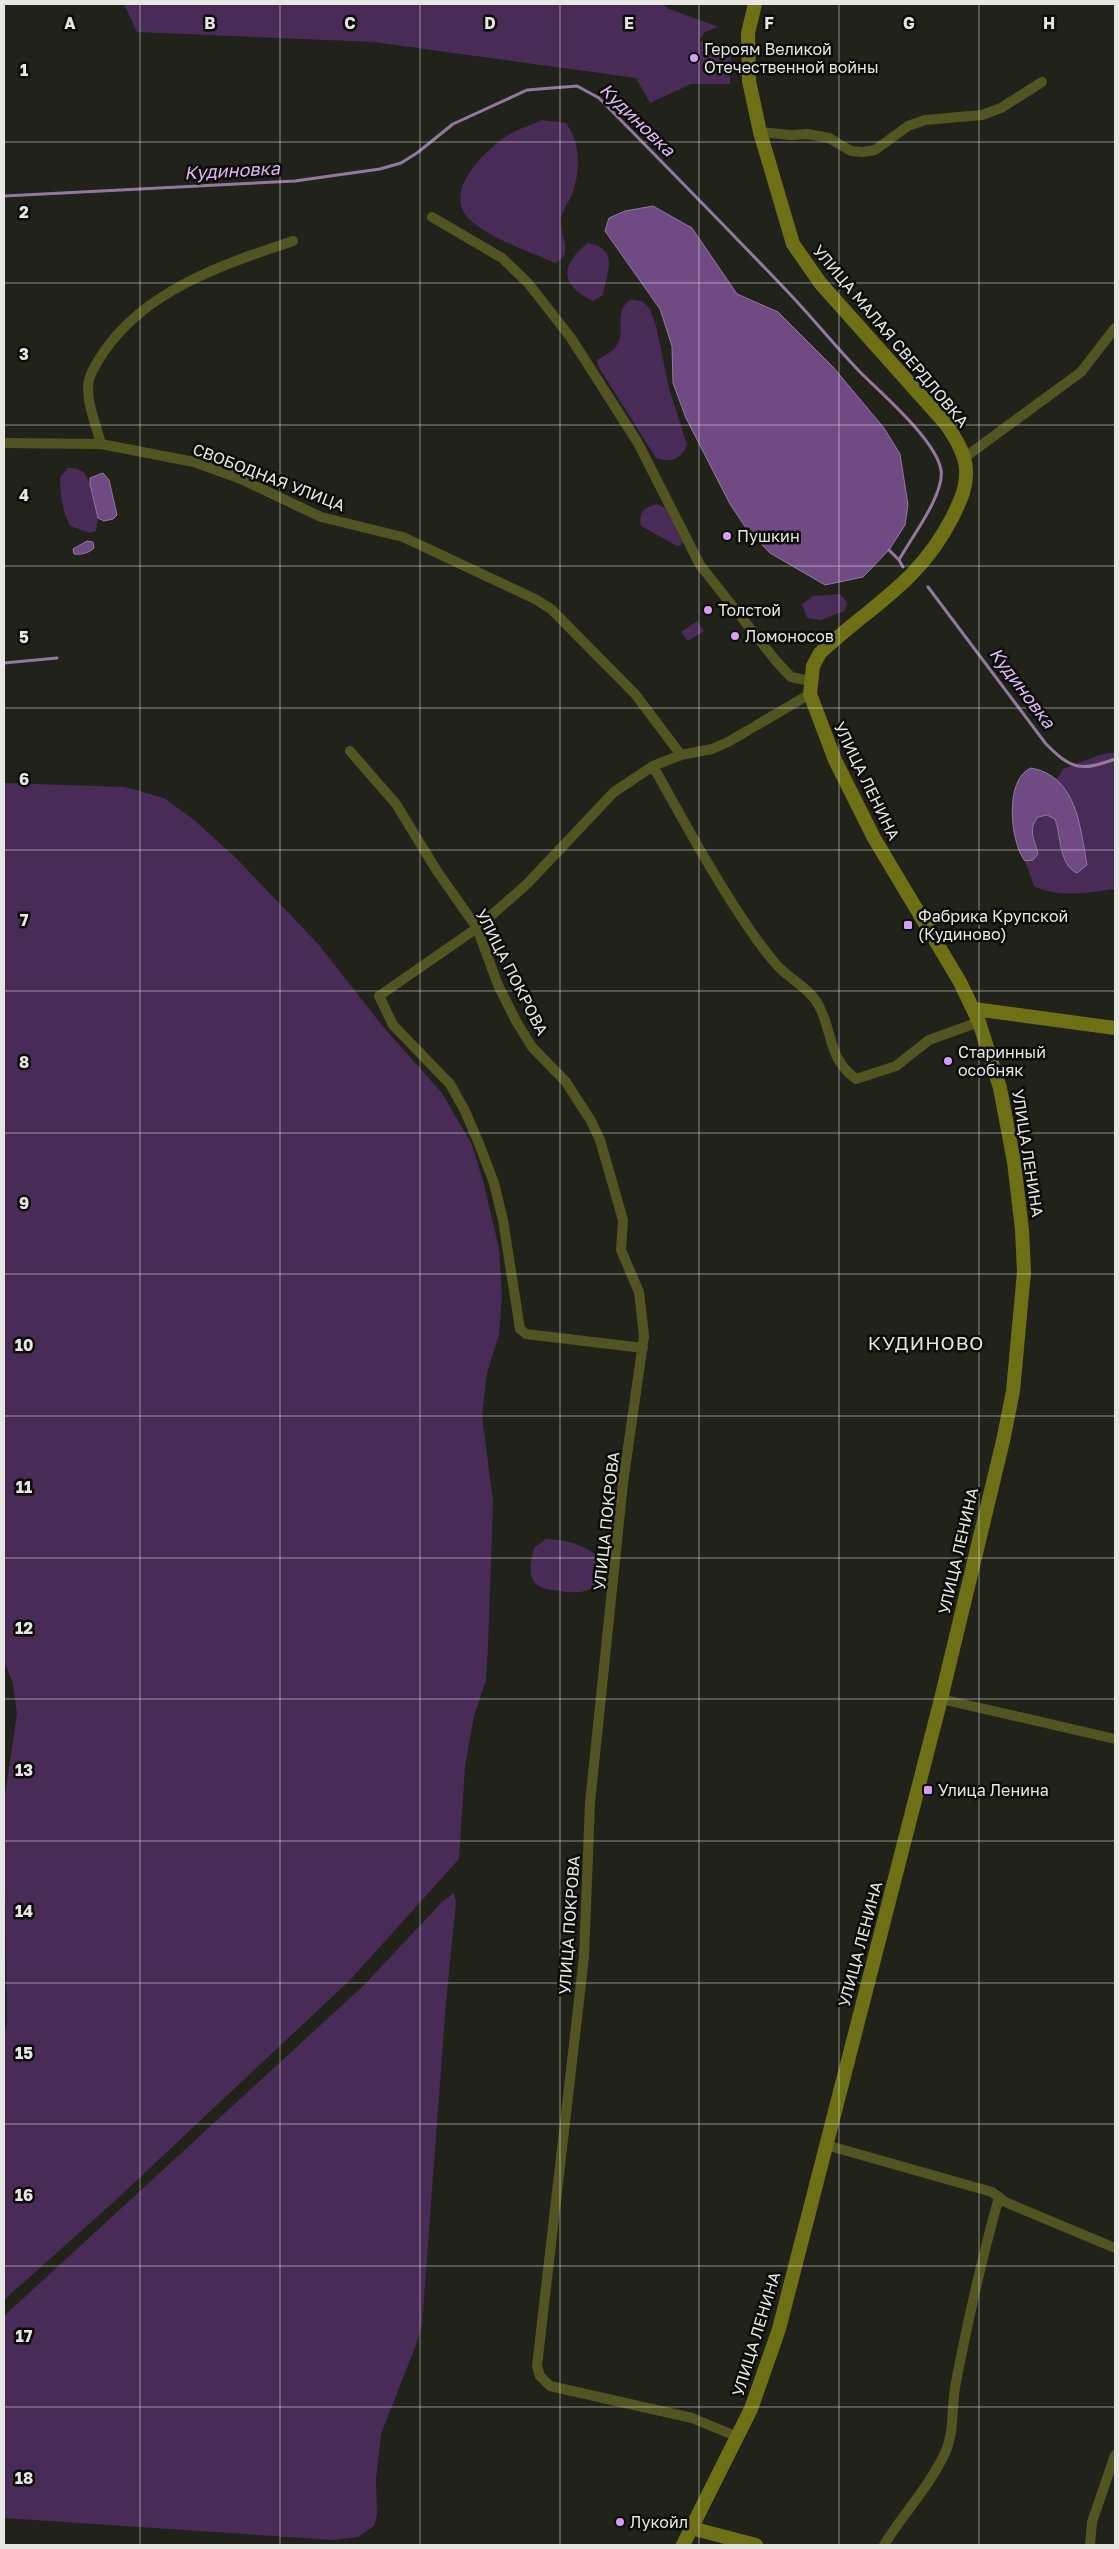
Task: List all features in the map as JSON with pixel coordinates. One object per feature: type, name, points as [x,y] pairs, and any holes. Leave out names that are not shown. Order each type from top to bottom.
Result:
[{"type":"main road","name":"УЛИЦА МАЛАЯ СВЕРДЛОВКА","points":[[755,4],[748,33],[747,59],[749,81],[760,132],[784,220],[793,244],[803,261],[945,423],[956,440],[964,458]]},
{"type":"main road","points":[[810,688],[813,666],[820,652],[898,588],[918,569],[943,536],[962,498],[966,470],[964,458]]},
{"type":"main road","name":"УЛИЦА ЛЕНИНА","points":[[682,2545],[738,2437],[762,2381],[779,2329],[941,1699],[1013,1391],[1024,1272],[1022,1230],[1000,1088],[976,1016],[852,797],[810,688]]},
{"type":"main road","points":[[976,1016],[1115,1028]]},
{"type":"main road","points":[[691,2528],[756,2545]]},
{"type":"street","points":[[760,132],[791,135],[808,134],[829,138],[851,151],[875,150],[908,126],[925,120],[982,115],[1001,108],[1042,82]]},
{"type":"street","points":[[432,217],[502,258],[528,283],[571,338],[638,443],[700,565],[776,661],[791,677],[810,688],[728,742],[712,749],[681,755],[653,766],[614,792],[527,884],[477,928],[379,996],[393,1025],[450,1084],[464,1109],[478,1141],[494,1183],[503,1220],[520,1329],[526,1334],[643,1348]]},
{"type":"street","points":[[101,444],[88,393],[89,379],[111,341],[132,319],[155,300],[200,277],[293,240]]},
{"type":"street","points":[[964,458],[1081,372],[1115,328]]},
{"type":"street","name":"СВОБОДНАЯ УЛИЦА","points":[[4,443],[101,444],[194,462],[241,480],[321,517],[403,537],[535,599],[551,609],[635,694],[681,755]]},
{"type":"street","name":"УЛИЦА ПОКРОВА","points":[[350,751],[396,804],[437,871],[477,928],[498,985],[516,1021],[532,1047],[566,1082],[600,1140],[623,1220],[622,1250],[639,1292],[644,1336],[643,1348],[623,1483],[590,1803],[584,1957],[537,2360],[540,2376],[550,2386],[692,2418],[738,2437]]},
{"type":"street","points":[[653,766],[717,879],[758,941],[783,971],[811,994],[820,1007],[838,1061],[856,1079],[896,1066],[929,1040],[976,1016]]},
{"type":"street","points":[[941,1699],[1115,1739]]},
{"type":"street","points":[[826,2145],[992,2192],[1006,2202],[1115,2248]]},
{"type":"street","points":[[884,2545],[924,2488],[948,2445],[957,2375],[987,2238],[999,2197]]},
{"type":"street","points":[[1090,2545],[1092,2522],[1115,2455]]},
{"type":"shaded area","points":[[124,4],[663,4],[667,8],[718,27],[705,32],[699,41],[731,49],[730,84],[691,84],[650,103],[636,78],[374,42],[137,32]]},
{"type":"shaded area","points":[[542,120],[566,123],[575,139],[578,157],[575,185],[561,218],[565,243],[564,254],[555,263],[499,239],[478,226],[469,219],[462,208],[460,196],[470,171],[490,149],[510,134]]},
{"type":"shaded area","points":[[653,206],[692,228],[737,294],[778,312],[833,367],[884,428],[900,454],[908,505],[905,525],[889,550],[863,577],[825,585],[770,553],[746,528],[730,504],[686,418],[673,383],[672,346],[660,309],[605,231],[609,218],[625,211]]},
{"type":"shaded area","points":[[588,243],[604,250],[608,256],[609,263],[603,295],[593,301],[574,288],[567,274],[572,259]]},
{"type":"shaded area","points":[[630,300],[642,301],[650,309],[656,326],[669,388],[687,445],[682,454],[675,459],[656,458],[598,366],[597,360],[617,345],[622,310]]},
{"type":"shaded area","points":[[68,468],[75,468],[84,472],[90,484],[98,518],[96,531],[90,533],[70,526],[67,520],[60,490],[60,477]]},
{"type":"shaded area","points":[[103,473],[109,480],[117,515],[113,519],[104,521],[98,518],[90,484],[90,478]]},
{"type":"shaded area","points":[[658,504],[666,509],[682,541],[681,545],[677,546],[641,526],[640,521],[644,510],[649,506]]},
{"type":"shaded area","points":[[87,541],[93,542],[94,548],[85,553],[74,554],[73,549]]},
{"type":"shaded area","points":[[840,594],[847,602],[845,611],[821,620],[807,618],[802,604],[813,596]]},
{"type":"shaded area","points":[[697,621],[704,631],[688,641],[681,632]]},
{"type":"shaded area","points":[[1115,752],[1115,889],[1084,893],[1063,893],[1043,890],[1034,886],[1025,861],[1033,860],[1037,849],[1032,833],[1034,821],[1037,817],[1047,815],[1055,819],[1064,861],[1067,790],[1056,780],[1063,769],[1099,755]]},
{"type":"shaded area","points":[[1031,768],[1046,773],[1058,781],[1074,805],[1087,865],[1077,873],[1071,869],[1064,857],[1055,819],[1047,815],[1038,817],[1033,826],[1032,831],[1038,854],[1033,860],[1025,861],[1020,852],[1013,826],[1013,797],[1022,774]]},
{"type":"shaded area","points":[[4,783],[125,787],[164,798],[193,819],[236,858],[319,945],[385,1029],[442,1093],[472,1145],[483,1181],[499,1248],[502,1297],[499,1335],[487,1373],[482,1416],[493,1501],[486,1680],[474,1716],[465,1767],[459,1859],[350,1980],[117,2199],[4,2300],[4,2033],[7,2025],[4,1802],[17,1714],[13,1684],[5,1663]]},
{"type":"shaded area","points":[[546,1539],[572,1543],[584,1547],[595,1554],[599,1574],[597,1582],[593,1587],[580,1592],[571,1592],[546,1589],[536,1585],[531,1574],[532,1556],[534,1548]]},
{"type":"shaded area","points":[[454,1893],[456,1902],[446,2002],[422,2325],[381,2434],[376,2480],[377,2514],[374,2526],[358,2537],[333,2540],[4,2518],[4,2316],[363,1986],[442,1902]]},
{"type":"waterway","name":"Кудиновка","points":[[4,196],[295,181],[380,169],[401,163],[417,153],[453,124],[527,90],[577,86],[599,98],[670,170],[796,300],[860,372],[894,404],[929,445],[937,458],[941,470],[941,480],[933,503],[899,560],[903,567]]},
{"type":"waterway","points":[[889,550],[899,560]]},
{"type":"waterway","name":"Кудиновка","points":[[928,587],[1046,744],[1062,759],[1084,767],[1115,759]]},
{"type":"waterway","points":[[4,663],[57,658]]},
{"type":"place","name":"Героям Великой Отечественной войны","points":[[694,58]]},
{"type":"place","name":"Пушкин","points":[[727,536]]},
{"type":"place","name":"Толстой","points":[[708,610]]},
{"type":"place","name":"Ломоносов","points":[[735,636]]},
{"type":"place","name":"Фабрика Крупской (Кудиново)","points":[[908,925]]},
{"type":"place","name":"Старинный особняк","points":[[948,1061]]},
{"type":"place","name":"Улица Ленина","points":[[928,1790]]},
{"type":"place","name":"Лукойл","points":[[620,2522]]},
{"type":"district","name":"КУДИНОВО","points":[[926,1343]]}]
